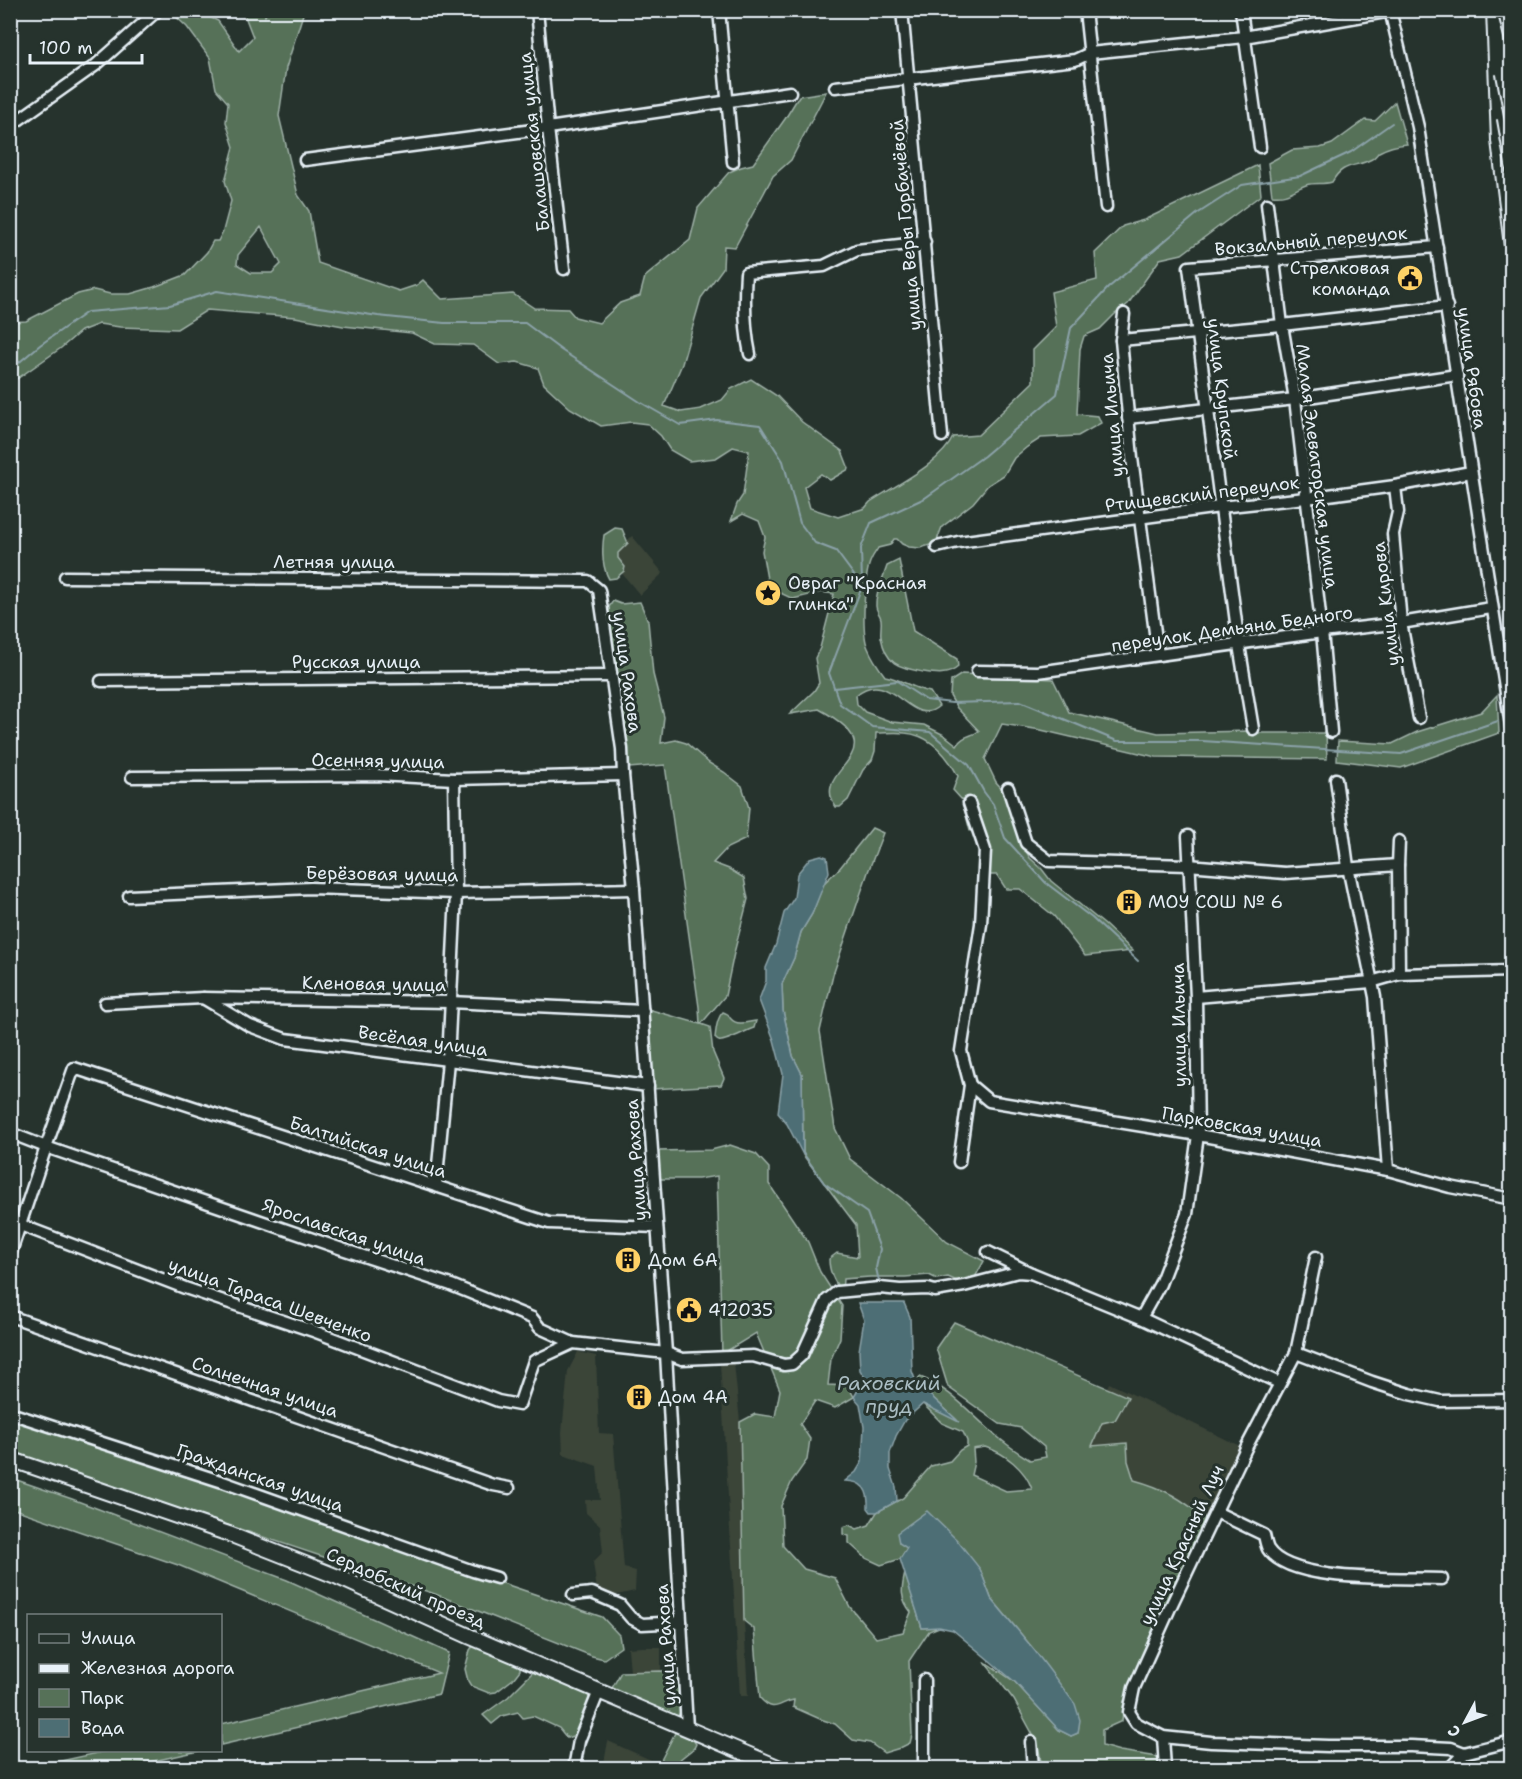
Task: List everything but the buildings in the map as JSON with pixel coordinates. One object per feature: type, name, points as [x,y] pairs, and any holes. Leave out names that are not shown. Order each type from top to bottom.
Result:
[{"type":"main road","name":"Сердобский проезд","points":[[10,1459],[229,1534],[338,1577],[471,1637],[780,1768]]},
{"type":"street","points":[[10,126],[96,65],[158,10]]},
{"type":"street","name":"Балашовская улица","points":[[537,10],[564,269]]},
{"type":"street","points":[[719,10],[733,162]]},
{"type":"street","name":"улица Веры Горбачёвой","points":[[902,10],[942,436]]},
{"type":"street","points":[[1085,10],[1106,207]]},
{"type":"street","points":[[1241,10],[1260,147]]},
{"type":"street","points":[[836,87],[1075,60],[1090,53],[1244,37],[1390,11]]},
{"type":"street","name":"улица Рябова","points":[[1390,11],[1418,127],[1512,732]]},
{"type":"street","points":[[305,160],[548,128],[789,92]]},
{"type":"street","name":"Малая Элеваторская улица","points":[[1268,204],[1322,632],[1331,732]]},
{"type":"street","points":[[750,354],[746,338],[744,310],[746,273],[824,266],[857,250],[924,242]]},
{"type":"street","name":"Вокзальный переулок","points":[[1189,267],[1437,247]]},
{"type":"street","name":"улица Крупской","points":[[1189,267],[1239,645],[1253,729]]},
{"type":"street","points":[[1121,340],[1282,325],[1446,306]]},
{"type":"street","name":"улица Ильича","points":[[1124,314],[1121,340],[1128,418],[1158,655]]},
{"type":"street","points":[[1128,418],[1294,399],[1457,375]]},
{"type":"street","name":"Ртищевский переулок","points":[[937,547],[958,542],[1140,517],[1395,486],[1471,472]]},
{"type":"street","name":"улица Кирова","points":[[1395,486],[1398,512],[1393,534],[1401,623],[1419,718]]},
{"type":"street","name":"Летняя улица","points":[[65,577],[588,581],[599,590]]},
{"type":"street","name":"улица Рахова","points":[[599,590],[622,748],[634,889],[666,1353],[687,1728]]},
{"type":"street","name":"переулок Демьяна Бедного","points":[[977,671],[1038,672],[1401,623],[1491,608]]},
{"type":"street","name":"Русская улица","points":[[101,681],[610,676]]},
{"type":"street","name":"Осенняя улица","points":[[132,777],[376,775],[454,779],[623,776]]},
{"type":"street","points":[[1336,778],[1348,867],[1375,998],[1389,1170]]},
{"type":"street","points":[[436,1186],[448,1061],[456,892],[454,779]]},
{"type":"street","points":[[1008,788],[1026,843],[1049,861],[1188,866],[1285,873],[1398,865]]},
{"type":"street","points":[[959,1162],[970,1085],[961,1051],[981,924],[985,850],[969,803]]},
{"type":"street","name":"улица Ильича","points":[[1141,1318],[1160,1284],[1187,1214],[1198,1135],[1196,997],[1188,836]]},
{"type":"street","points":[[1399,841],[1399,974]]},
{"type":"street","name":"Берёзовая улица","points":[[129,896],[311,888],[456,892],[634,889]]},
{"type":"street","points":[[1196,997],[1371,982],[1399,974],[1512,971]]},
{"type":"street","name":"Кленовая улица","points":[[105,1003],[203,998],[450,1002],[643,1011]]},
{"type":"street","name":"Весёлая улица","points":[[203,998],[250,1026],[285,1039],[648,1086]]},
{"type":"street","name":"Балтийская улица","points":[[46,1147],[74,1068],[549,1223],[657,1227]]},
{"type":"street","name":"Парковская улица","points":[[970,1085],[989,1101],[1198,1135],[1389,1170],[1450,1187],[1512,1198]]},
{"type":"street","name":"Ярославская улица","points":[[10,1133],[451,1285],[532,1318],[540,1328],[573,1343],[666,1353],[682,1359],[753,1356],[784,1365],[792,1364],[802,1355],[827,1300],[837,1292],[880,1288],[935,1291],[1018,1272],[1031,1272]]},
{"type":"street","points":[[10,1255],[15,1223],[46,1147]]},
{"type":"street","name":"улица Тараса Шевченко","points":[[15,1223],[185,1288],[316,1332],[498,1401],[519,1405],[534,1361],[573,1343]]},
{"type":"street","points":[[988,1252],[1141,1318],[1279,1383]]},
{"type":"street","name":"улица Красный Луч","points":[[1163,1737],[1136,1722],[1130,1712],[1134,1688],[1216,1512],[1296,1353],[1316,1257]]},
{"type":"street","name":"Солнечная улица","points":[[10,1316],[493,1485],[509,1488]]},
{"type":"street","points":[[1296,1353],[1409,1395],[1440,1401],[1512,1400]]},
{"type":"street","name":"Гражданская улица","points":[[10,1413],[223,1482],[497,1578]]},
{"type":"street","points":[[1216,1512],[1264,1535],[1267,1548],[1282,1562],[1318,1573],[1442,1580]]},
{"type":"street","points":[[573,1595],[592,1593],[621,1605],[631,1618],[642,1624],[681,1622]]},
{"type":"street","points":[[924,1680],[924,1768]]},
{"type":"street","points":[[574,1768],[579,1741],[599,1691]]},
{"type":"street","points":[[1165,1768],[1163,1737],[1211,1742],[1451,1748],[1464,1753]]},
{"type":"street","points":[[1450,1768],[1464,1753],[1512,1741]]},
{"type":"street","points":[[1031,1742],[1033,1768]]},
{"type":"shaded area","points":[[632,536],[663,573],[640,595],[609,558]]},
{"type":"shaded area","points":[[578,1352],[596,1356],[599,1433],[613,1434],[624,1568],[636,1571],[635,1591],[608,1597],[597,1591],[593,1562],[603,1552],[600,1525],[586,1513],[585,1500],[600,1500],[597,1466],[563,1454],[562,1432],[568,1371]]},
{"type":"shaded area","points":[[720,1363],[734,1363],[740,1422],[744,1621],[748,1696],[740,1696]]},
{"type":"shaded area","points":[[1109,1383],[1242,1447],[1206,1519],[1079,1451]]},
{"type":"shaded area","points":[[661,1647],[661,1671],[630,1672],[628,1648]]},
{"type":"shaded area","points":[[608,1741],[669,1768],[603,1768]]},
{"type":"green space","points":[[197,11],[218,21],[239,51],[253,37],[243,11],[264,11],[265,16],[268,11],[304,11],[286,68],[279,116],[298,195],[309,211],[318,263],[399,291],[417,285],[423,280],[442,299],[513,294],[534,308],[568,309],[575,317],[599,323],[620,303],[640,296],[645,277],[690,240],[698,208],[729,172],[753,164],[799,96],[826,92],[791,160],[773,176],[735,247],[724,246],[723,268],[701,298],[682,364],[664,406],[681,412],[701,409],[722,400],[731,389],[751,379],[777,396],[802,422],[842,451],[849,469],[830,480],[821,474],[804,487],[810,508],[838,517],[865,508],[870,502],[928,465],[939,456],[953,437],[978,435],[1033,382],[1033,350],[1056,327],[1051,292],[1097,280],[1095,253],[1123,226],[1144,220],[1258,165],[1261,195],[1182,254],[1160,259],[1128,304],[1100,329],[1084,336],[1080,349],[1077,414],[1098,416],[1101,423],[1078,436],[1041,438],[1027,447],[1014,458],[1004,475],[988,485],[973,503],[942,527],[937,540],[930,545],[920,548],[909,547],[894,539],[890,545],[878,548],[869,567],[865,590],[864,618],[868,648],[885,676],[930,692],[939,706],[929,711],[919,711],[880,688],[868,688],[856,695],[857,704],[865,712],[892,722],[924,725],[944,735],[957,745],[962,739],[979,731],[957,708],[950,696],[951,681],[962,674],[1053,679],[1069,712],[1158,733],[1251,731],[1256,733],[1326,733],[1327,759],[1156,757],[1041,730],[1002,724],[985,759],[996,782],[1004,791],[1020,841],[1030,858],[1051,881],[1133,951],[1085,956],[1054,916],[1020,889],[1006,889],[997,875],[988,875],[979,863],[984,835],[970,831],[962,800],[953,790],[958,776],[949,761],[930,742],[905,733],[876,733],[872,760],[863,770],[848,800],[840,807],[836,807],[830,793],[833,782],[854,750],[853,738],[843,725],[819,709],[790,714],[814,691],[819,683],[815,658],[820,648],[834,594],[821,592],[793,599],[776,591],[767,579],[762,551],[765,537],[759,521],[743,514],[731,521],[743,495],[749,451],[733,447],[716,458],[689,461],[670,450],[661,436],[648,424],[631,422],[601,426],[570,408],[544,384],[538,368],[517,362],[499,364],[473,345],[435,344],[412,333],[343,326],[295,317],[207,310],[177,329],[99,324],[81,331],[11,383],[11,322],[26,321],[78,294],[94,290],[110,294],[130,294],[185,275],[207,252],[213,241],[218,241],[223,231],[231,201],[225,181],[234,147],[226,122],[228,103],[216,89],[210,58],[187,27],[171,12]],"holes":[[[261,227],[281,264],[272,273],[251,273],[237,264],[238,255]]]},
{"type":"green space","points":[[1395,102],[1407,144],[1386,149],[1366,162],[1345,168],[1332,182],[1309,184],[1286,194],[1272,195],[1268,163],[1292,150],[1320,148],[1332,144],[1365,120],[1375,121]]},
{"type":"green space","points":[[615,528],[622,529],[628,543],[618,553],[618,558],[625,567],[624,571],[616,578],[609,579],[604,563],[603,540],[604,535]]},
{"type":"green space","points":[[899,560],[913,631],[957,659],[958,667],[950,672],[942,674],[907,668],[895,663],[886,654],[876,601],[887,566]]},
{"type":"green space","points":[[613,601],[621,604],[640,602],[648,621],[653,674],[664,717],[661,743],[676,740],[686,743],[709,763],[742,786],[749,808],[746,839],[727,848],[713,863],[744,878],[748,899],[725,996],[701,1024],[710,1027],[713,1052],[724,1078],[721,1085],[652,1089],[648,1009],[700,1024],[699,1007],[665,765],[629,768],[609,616],[609,607]]},
{"type":"green space","points":[[1497,695],[1499,733],[1401,768],[1337,760],[1338,741],[1392,744],[1417,732],[1481,712]]},
{"type":"green space","points":[[872,828],[883,833],[833,975],[820,1031],[835,1128],[850,1159],[901,1198],[947,1242],[984,1261],[974,1279],[957,1281],[948,1277],[937,1279],[929,1275],[843,1279],[842,1293],[832,1276],[829,1259],[837,1253],[858,1257],[856,1225],[803,1155],[802,1074],[793,1056],[783,1011],[782,984],[794,958],[801,932],[812,914],[824,883],[839,869]]},
{"type":"green space","points":[[723,1012],[736,1022],[756,1021],[754,1028],[718,1041],[715,1038],[716,1027]]},
{"type":"green space","points":[[730,1145],[756,1154],[769,1168],[769,1184],[808,1242],[820,1272],[842,1306],[840,1338],[831,1359],[828,1385],[848,1386],[854,1397],[835,1408],[815,1401],[800,1424],[810,1439],[807,1460],[792,1481],[781,1506],[783,1546],[804,1569],[835,1578],[850,1607],[876,1638],[903,1632],[911,1612],[902,1594],[905,1573],[922,1628],[939,1627],[929,1631],[909,1661],[912,1735],[910,1743],[884,1753],[870,1743],[853,1740],[835,1724],[793,1707],[794,1700],[773,1707],[760,1698],[754,1629],[744,1621],[740,1422],[755,1414],[775,1417],[780,1390],[756,1333],[722,1354],[717,1176],[698,1179],[658,1179],[656,1151],[711,1150]]},
{"type":"green space","points":[[954,1322],[1128,1397],[1115,1420],[1102,1423],[1092,1446],[1127,1443],[1128,1461],[1134,1480],[1172,1495],[1206,1519],[1134,1688],[1124,1701],[1122,1721],[1102,1730],[1102,1746],[1164,1758],[1165,1768],[1042,1768],[1038,1744],[1014,1700],[984,1661],[1015,1682],[1059,1730],[1071,1736],[1078,1733],[1079,1722],[1035,1651],[991,1598],[980,1569],[907,1548],[900,1559],[881,1565],[866,1558],[849,1543],[849,1536],[843,1534],[843,1527],[849,1525],[857,1529],[869,1525],[877,1512],[903,1498],[931,1466],[950,1461],[967,1446],[963,1432],[942,1423],[923,1404],[957,1420],[916,1382],[920,1377],[940,1387],[996,1436],[1025,1457],[1030,1460],[1046,1457],[1044,1447],[1021,1428],[1000,1424],[948,1387],[936,1348]],"holes":[[[985,1447],[1007,1458],[1019,1469],[1032,1489],[1006,1491],[971,1475],[974,1462],[973,1449]]]},
{"type":"green space","points":[[10,1419],[232,1491],[602,1617],[619,1635],[621,1647],[604,1659],[592,1656],[435,1594],[11,1453]]},
{"type":"green space","points":[[11,1478],[287,1580],[449,1653],[439,1694],[222,1745],[222,1724],[439,1673],[178,1565],[11,1508]]},
{"type":"green space","points":[[473,1646],[478,1646],[520,1665],[520,1670],[513,1679],[496,1692],[489,1693],[471,1686],[465,1669]]},
{"type":"green space","points":[[533,1672],[541,1672],[588,1693],[589,1699],[578,1734],[567,1738],[559,1728],[533,1716],[523,1718],[518,1712],[502,1716],[492,1724],[483,1715],[508,1697]]},
{"type":"green space","points":[[621,1672],[679,1672],[682,1710],[677,1717],[611,1690]]},
{"type":"green space","points":[[676,1731],[692,1738],[696,1744],[669,1768],[659,1764]]},
{"type":"green space","points":[[102,1752],[194,1752],[122,1768],[29,1768]]},
{"type":"water","points":[[821,855],[827,857],[829,872],[812,914],[801,932],[794,958],[782,984],[783,1011],[793,1056],[802,1074],[803,1155],[787,1124],[778,1113],[783,1074],[774,1040],[759,1000],[766,981],[766,968],[776,944],[784,913],[794,898],[797,874],[810,858]]},
{"type":"water","name":"Раховский пруд","points":[[858,1303],[904,1303],[910,1317],[912,1371],[916,1382],[959,1422],[923,1404],[905,1420],[890,1453],[890,1469],[896,1487],[897,1501],[877,1512],[871,1512],[868,1508],[864,1488],[851,1481],[845,1481],[856,1472],[862,1462],[864,1427],[860,1404],[854,1397],[865,1378],[860,1370],[859,1351],[864,1320]]},
{"type":"water","points":[[927,1511],[957,1540],[980,1569],[991,1598],[1075,1704],[1080,1720],[1078,1733],[1071,1736],[1059,1730],[1015,1682],[953,1630],[939,1627],[922,1628],[900,1559],[907,1548],[899,1543],[897,1533]]},
{"type":"waterway","points":[[862,584],[861,548],[871,523],[925,498],[984,456],[1057,394],[1071,328],[1108,288],[1197,214],[1242,185],[1300,176],[1351,152],[1392,123]]},
{"type":"waterway","points":[[10,370],[40,345],[87,312],[170,305],[217,291],[378,316],[444,323],[525,323],[561,350],[640,402],[680,425],[717,420],[760,425],[783,461],[800,523],[815,543],[836,551],[862,586],[829,673],[840,704],[872,727],[930,732],[969,765],[993,804],[1005,838],[1046,883],[1092,918],[1138,961]]},
{"type":"waterway","points":[[834,688],[897,681],[926,700],[952,703],[1020,701],[1117,741],[1202,741],[1401,754],[1498,721]]},
{"type":"waterway","points":[[803,1153],[824,1183],[867,1213],[880,1249],[876,1268],[880,1286]]},
{"type":"railway","points":[[1486,10],[1491,141],[1512,311]]},
{"type":"railway","points":[[1497,10],[1512,69]]},
{"type":"railway","points":[[1509,10],[1512,22]]},
{"type":"railway","points":[[1496,75],[1507,131]]},
{"type":"railway","points":[[1497,120],[1512,205]]},
{"type":"place","name":"Стрелковая команда","points":[[1410,278]]},
{"type":"place","name":"Овраг \"Красная глинка\"","points":[[768,593]]},
{"type":"place","name":"МОУ СОШ № 6","points":[[1129,902]]},
{"type":"place","name":"Дом 6А","points":[[628,1260]]},
{"type":"place","name":"412035","points":[[689,1310]]},
{"type":"place","name":"Дом 4А","points":[[639,1397]]}]
